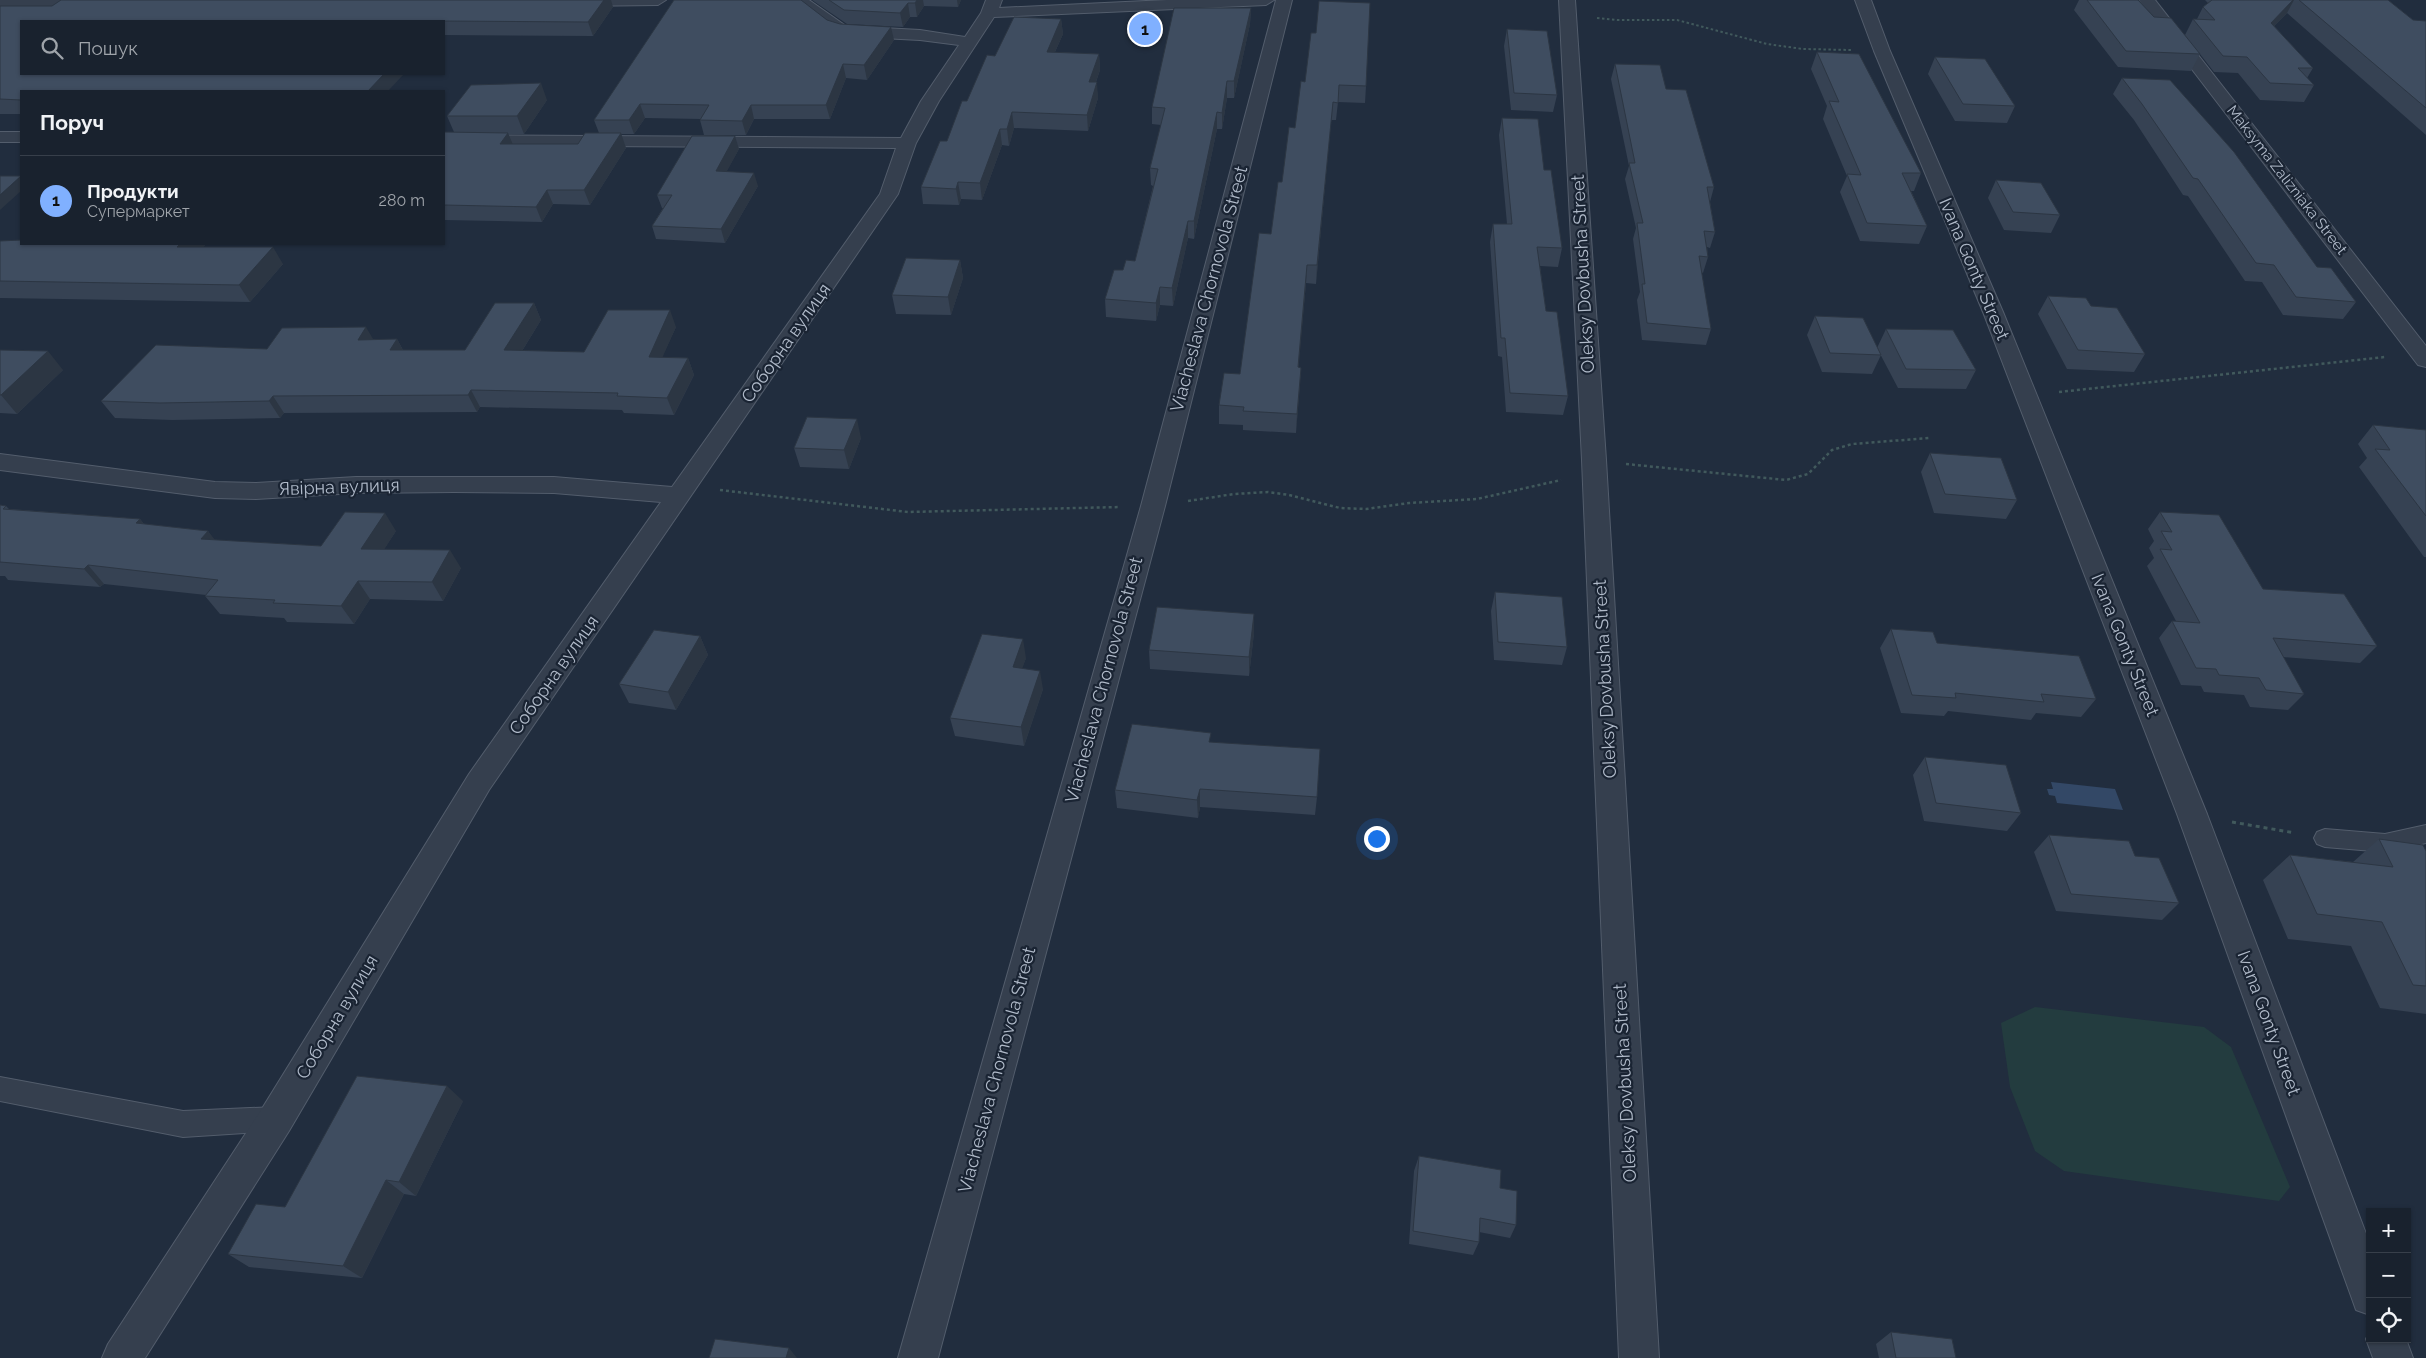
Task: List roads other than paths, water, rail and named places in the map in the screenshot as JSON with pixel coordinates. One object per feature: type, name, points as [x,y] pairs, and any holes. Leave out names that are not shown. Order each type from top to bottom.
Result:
[{"type":"street","points":[[563,1],[658,0]]},
{"type":"street","points":[[702,0],[800,2],[809,5],[837,29],[843,31],[920,35],[970,42]]},
{"type":"street","points":[[991,7],[1266,0]]},
{"type":"street","name":"Viacheslava Chornovola Street","points":[[918,1358],[1152,506],[1284,0]]},
{"type":"street","name":"Ivana Gonty Street","points":[[1863,0],[1882,51],[2027,395],[2192,814],[2366,1285]]},
{"type":"street","name":"Maksyma Zalizniaka Street","points":[[2147,0],[2423,356]]},
{"type":"street","points":[[0,1],[112,1]]},
{"type":"street","name":"Oleksy Dovbusha Street","points":[[1568,5],[1594,468],[1639,1358]]},
{"type":"street","name":"Соборна вулиця","points":[[122,1358],[276,1119],[479,782],[684,491],[889,194],[907,143],[930,101],[991,7]]},
{"type":"street","points":[[0,137],[20,137]]},
{"type":"street","points":[[445,140],[907,143]]},
{"type":"street","name":"Явірна вулиця","points":[[0,462],[215,490],[256,491],[356,485],[444,484],[554,485],[684,491]]},
{"type":"street","points":[[2387,1343],[2393,1358]]},
{"type":"lane","points":[[2325,838],[2385,843],[2426,834]]},
{"type":"lane","points":[[0,1089],[183,1124],[276,1119]]},
{"type":"water","points":[[2051,782],[2115,789],[2123,810],[2057,803],[2055,796],[2049,795],[2047,789],[2053,789]]},
{"type":"place","name":"Продукти","points":[[1145,29]]}]
